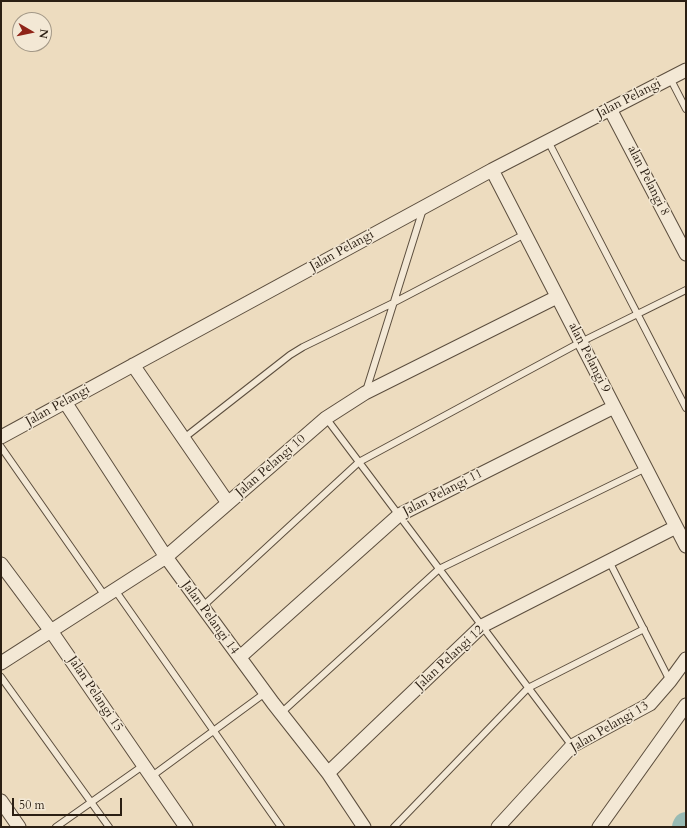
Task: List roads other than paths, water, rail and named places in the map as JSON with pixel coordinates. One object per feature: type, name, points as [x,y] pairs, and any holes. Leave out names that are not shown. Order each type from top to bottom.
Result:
[{"type":"street","name":"Jalan Pelangi","points":[[1,436],[492,170],[686,70]]},
{"type":"street","name":"alan Pelangi 8","points":[[610,109],[686,254]]},
{"type":"street","name":"alan Pelangi 9","points":[[492,170],[686,546]]},
{"type":"street","name":"Jalan Pelangi 10","points":[[1,663],[166,557],[326,418],[365,393],[557,296]]},
{"type":"street","points":[[133,365],[228,503]]},
{"type":"street","name":"Jalan Pelangi 14","points":[[65,402],[166,557],[265,693],[328,773],[364,827]]},
{"type":"street","name":"Jalan Pelangi 11","points":[[240,658],[399,515],[614,407]]},
{"type":"street","name":"Jalan Pelangi 12","points":[[328,773],[482,626],[676,527]]},
{"type":"street","name":"Jalan Pelangi 15","points":[[1,564],[51,631],[186,827]]},
{"type":"street","name":"Jalan Pelangi 13","points":[[498,827],[572,746],[650,704],[670,681],[686,659]]},
{"type":"street","points":[[598,827],[686,705]]},
{"type":"street","points":[[1,801],[17,826]]},
{"type":"lane","points":[[670,78],[686,109]]},
{"type":"lane","points":[[548,141],[686,408]]},
{"type":"lane","points":[[365,393],[424,207]]},
{"type":"lane","points":[[184,438],[296,351],[393,303],[525,234]]},
{"type":"lane","points":[[202,607],[359,462],[581,342],[686,290]]},
{"type":"lane","points":[[326,418],[572,746]]},
{"type":"lane","points":[[1,447],[214,731],[281,827]]},
{"type":"lane","points":[[281,713],[439,569],[646,468]]},
{"type":"lane","points":[[609,562],[670,681]]},
{"type":"lane","points":[[394,827],[528,688],[644,629]]},
{"type":"lane","points":[[1,677],[109,827]]},
{"type":"lane","points":[[152,776],[265,693]]},
{"type":"lane","points":[[56,827],[144,765]]}]
